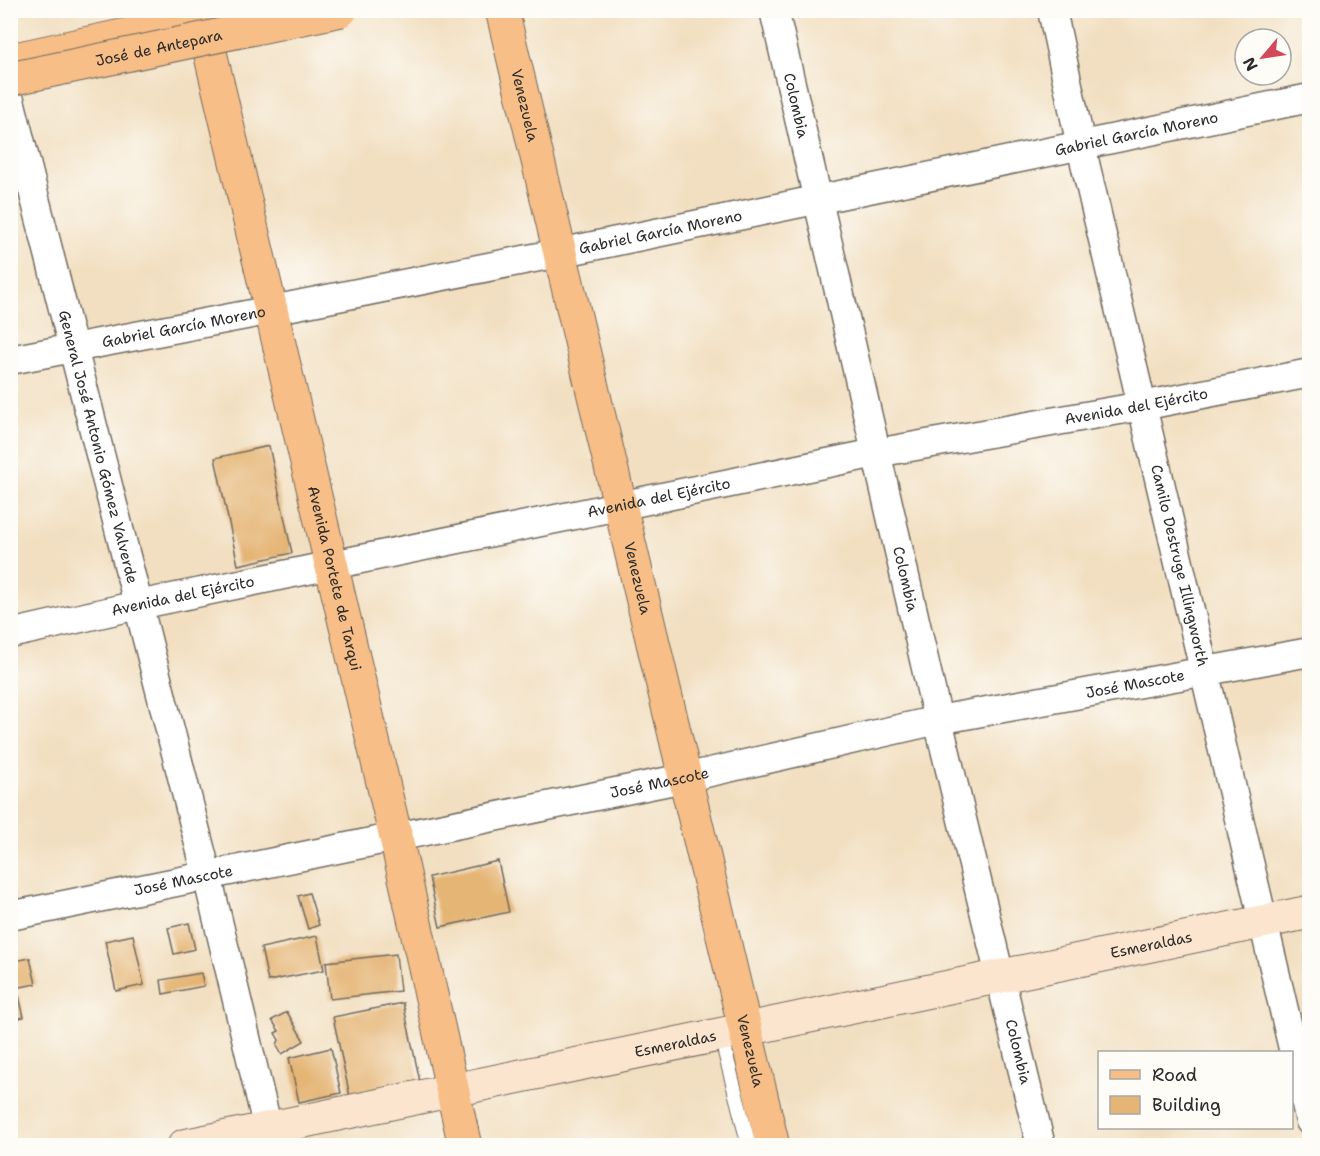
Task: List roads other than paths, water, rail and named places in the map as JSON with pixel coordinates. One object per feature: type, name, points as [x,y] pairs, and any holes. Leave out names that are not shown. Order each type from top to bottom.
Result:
[{"type":"main road","name":"José de Antepara","points":[[10,60],[201,15],[243,10]]},
{"type":"main road","name":"José de Antepara","points":[[10,79],[341,10]]},
{"type":"main road","name":"Venezuela","points":[[502,10],[684,778],[740,1042],[773,1146]]},
{"type":"main road","name":"Avenida Portete de Tarqui","points":[[201,15],[396,838],[465,1146]]},
{"type":"main road","name":"Esmeraldas","points":[[1265,933],[1310,912]]},
{"type":"main road","name":"Esmeraldas","points":[[184,1146],[268,1141],[454,1097],[740,1042],[1003,985],[1265,933],[1310,935]]},
{"type":"street","name":"Colombia","points":[[774,10],[938,720],[1041,1146]]},
{"type":"street","name":"Camilo Destruge Illingworth","points":[[1052,10],[1081,146],[1203,672],[1310,1121]]},
{"type":"street","name":"Gabriel García Moreno","points":[[10,360],[272,310],[1310,98]]},
{"type":"street","name":"General José Antonio Gómez Valverde","points":[[10,100],[207,875],[268,1141]]},
{"type":"street","name":"Avenida del Ejército","points":[[10,634],[138,605],[876,453],[1142,406],[1310,373]]},
{"type":"street","name":"José Mascote","points":[[10,916],[684,778],[938,720],[1310,652]]},
{"type":"lane","name":"Venezuela","points":[[740,1042],[749,1146]]}]
